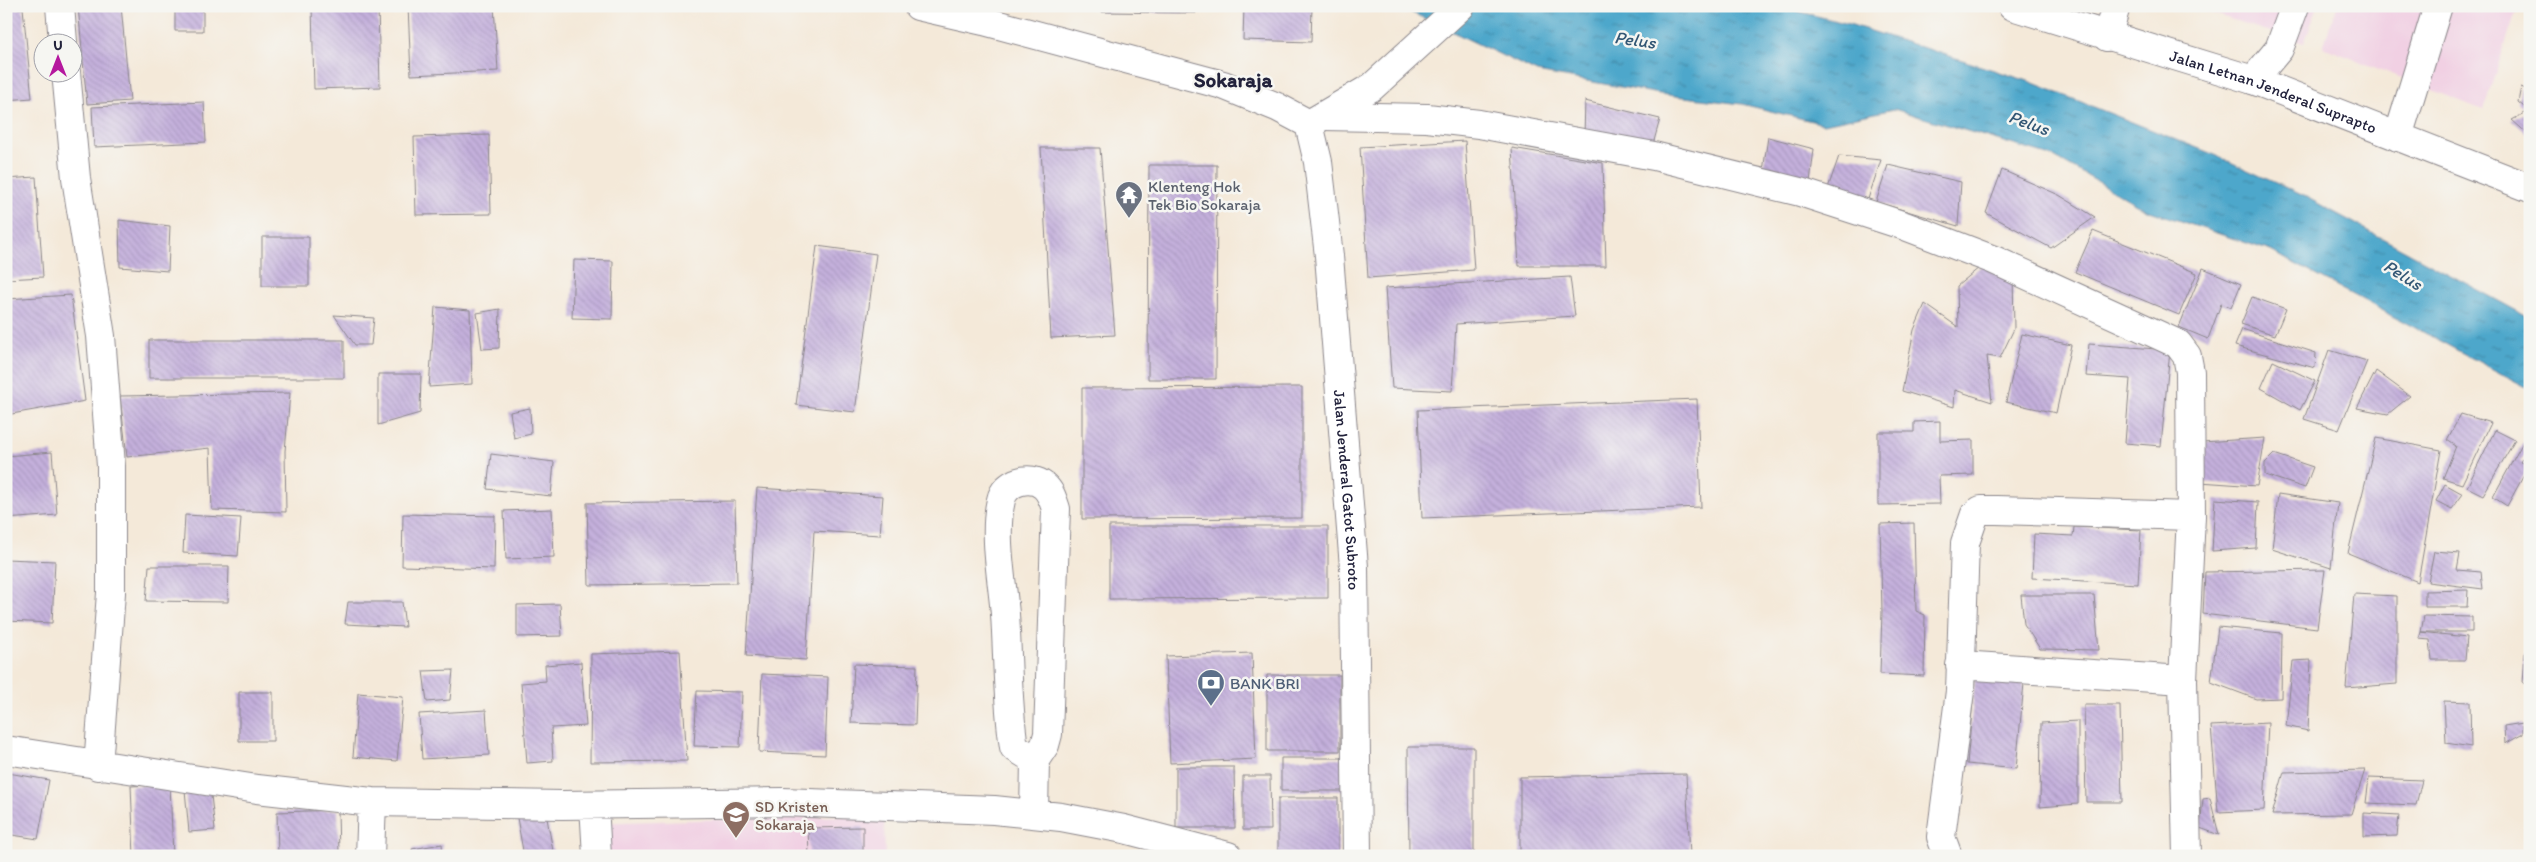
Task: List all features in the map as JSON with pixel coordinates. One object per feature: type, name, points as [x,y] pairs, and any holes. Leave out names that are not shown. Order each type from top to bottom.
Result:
[{"type":"main road","points":[[60,6],[62,32]]},
{"type":"main road","points":[[918,6],[984,21],[1223,85],[1276,107],[1316,120],[1427,118],[1479,124],[1654,156],[1800,192],[1905,226],[1994,260],[2178,344],[2187,356],[2190,372],[2191,516],[2183,680],[2187,856]]},
{"type":"main road","points":[[1316,120],[1372,87],[1461,6]]},
{"type":"main road","name":"Jalan Letnan Jenderal Suprapto","points":[[2012,6],[2107,37],[2253,80],[2530,188]]},
{"type":"main road","points":[[2107,37],[2116,6]]},
{"type":"main road","points":[[2253,80],[2279,49],[2294,6]]},
{"type":"main road","points":[[2398,138],[2438,6]]},
{"type":"main road","points":[[67,82],[76,178],[100,336],[111,466],[111,593],[98,766]]},
{"type":"main road","name":"Jalan Jenderal Gatot Subroto","points":[[1316,120],[1318,162],[1329,256],[1354,567],[1357,856]]},
{"type":"main road","points":[[1034,814],[1035,760],[1045,745],[1048,734],[1056,509],[1052,496],[1043,485],[1021,480],[1010,485],[1001,497],[998,512],[1014,747],[1035,760]]},
{"type":"main road","points":[[1948,856],[1941,837],[1960,691],[1965,543],[1975,514],[1981,510],[1996,510],[2191,516]]},
{"type":"main road","points":[[1960,665],[2183,680]]},
{"type":"main road","points":[[6,750],[98,766],[372,802],[594,805],[783,802],[1034,814],[1124,829],[1228,856]]},
{"type":"main road","points":[[370,856],[372,802]]},
{"type":"main road","points":[[594,805],[596,856]]},
{"type":"shaded area","points":[[2190,6],[2318,6],[2304,43]]},
{"type":"shaded area","points":[[2337,6],[2518,6],[2483,110],[2323,47]]},
{"type":"shaded area","name":"SD Kristen Sokaraja","points":[[884,815],[885,856],[588,856],[587,823]]},
{"type":"water","name":"Pelus","points":[[1398,6],[1776,6],[1849,24],[2028,81],[2215,155],[2306,197],[2530,318],[2530,389],[2271,251],[2147,210],[2054,157],[1894,109],[1824,124],[1742,104],[1660,94],[1537,72]]},
{"type":"building","points":[[78,6],[121,6],[130,101],[87,104],[82,32],[80,32]]},
{"type":"building","points":[[175,6],[203,6],[203,31],[175,31]]},
{"type":"building","points":[[312,6],[378,6],[380,87],[314,89]]},
{"type":"building","points":[[408,6],[494,6],[498,71],[411,75]]},
{"type":"building","points":[[1102,6],[1196,6],[1196,13],[1102,12]]},
{"type":"building","points":[[1244,6],[1312,6],[1311,42],[1243,40]]},
{"type":"building","points":[[23,8],[32,98],[6,100],[6,9]]},
{"type":"building","points":[[2521,87],[2530,91],[2530,136],[2512,120],[2529,111],[2518,102]]},
{"type":"building","points":[[1585,101],[1660,119],[1652,148],[1584,136]]},
{"type":"building","points":[[204,102],[206,142],[94,147],[92,107]]},
{"type":"building","points":[[489,135],[491,214],[416,215],[414,137]]},
{"type":"building","points":[[1768,137],[1814,149],[1810,182],[1763,171]]},
{"type":"building","points":[[1465,141],[1474,270],[1368,278],[1360,147]]},
{"type":"building","points":[[1041,148],[1100,148],[1115,335],[1051,338]]},
{"type":"building","points":[[1512,148],[1603,163],[1606,266],[1519,266]]},
{"type":"building","points":[[1839,156],[1881,160],[1868,199],[1828,188]]},
{"type":"building","points":[[1149,165],[1217,165],[1216,379],[1148,379]]},
{"type":"building","points":[[1888,165],[1961,182],[1958,226],[1876,202]]},
{"type":"building","points":[[2002,170],[2059,195],[2095,217],[2051,248],[1986,213]]},
{"type":"building","points":[[36,177],[43,277],[6,279],[6,179]]},
{"type":"building","points":[[119,220],[170,226],[168,271],[120,267]]},
{"type":"building","points":[[2093,231],[2197,273],[2179,315],[2075,272]]},
{"type":"building","points":[[262,237],[309,237],[309,286],[262,286]]},
{"type":"building","points":[[817,246],[876,254],[855,412],[796,405]]},
{"type":"building","points":[[574,260],[613,261],[612,319],[572,318]]},
{"type":"building","points":[[1985,263],[2013,274],[2014,329],[2000,358],[1987,356],[1992,402],[1955,390],[1954,407],[1902,391],[1914,330],[1925,304],[1958,327],[1957,286]]},
{"type":"building","points":[[2203,268],[2241,284],[2231,308],[2221,304],[2208,339],[2179,327]]},
{"type":"building","points":[[1570,277],[1575,316],[1456,324],[1452,391],[1392,388],[1385,288]]},
{"type":"building","points":[[71,295],[85,401],[6,415],[6,299]]},
{"type":"building","points":[[2252,297],[2286,309],[2275,335],[2241,324]]},
{"type":"building","points":[[435,307],[470,310],[472,384],[429,387]]},
{"type":"building","points":[[500,309],[499,348],[482,349],[477,313]]},
{"type":"building","points":[[334,315],[374,318],[371,345],[355,345]]},
{"type":"building","points":[[2242,329],[2316,353],[2315,368],[2235,346]]},
{"type":"building","points":[[2022,334],[2071,345],[2056,413],[2006,402]]},
{"type":"building","points":[[149,340],[344,340],[344,378],[149,378]]},
{"type":"building","points":[[2089,344],[2170,350],[2161,446],[2125,443],[2130,379],[2086,376]]},
{"type":"building","points":[[2329,350],[2367,361],[2339,430],[2304,419]]},
{"type":"building","points":[[2273,361],[2315,381],[2300,410],[2261,388]]},
{"type":"building","points":[[2376,371],[2410,396],[2388,414],[2357,408]]},
{"type":"building","points":[[378,374],[421,374],[420,413],[378,425]]},
{"type":"building","points":[[1302,387],[1302,518],[1082,519],[1082,388]]},
{"type":"building","points":[[290,393],[285,451],[286,512],[212,510],[210,448],[127,457],[120,396]]},
{"type":"building","points":[[1697,399],[1701,507],[1422,518],[1418,410]]},
{"type":"building","points":[[530,408],[531,434],[514,438],[510,412]]},
{"type":"building","points":[[2461,414],[2491,423],[2462,484],[2443,478],[2456,446],[2447,440]]},
{"type":"building","points":[[1940,421],[1940,441],[1973,440],[1973,475],[1939,476],[1940,504],[1878,505],[1878,432],[1914,432],[1914,422]]},
{"type":"building","points":[[2495,430],[2515,440],[2483,495],[2467,487]]},
{"type":"building","points":[[2265,438],[2257,486],[2200,482],[2202,442]]},
{"type":"building","points":[[2376,438],[2441,450],[2418,582],[2348,553]]},
{"type":"building","points":[[2523,442],[2530,447],[2520,462],[2529,466],[2507,506],[2493,497]]},
{"type":"building","points":[[52,452],[57,515],[6,519],[6,456]]},
{"type":"building","points":[[491,454],[554,462],[551,496],[487,489]]},
{"type":"building","points":[[2274,454],[2313,467],[2305,488],[2265,475],[2265,463]]},
{"type":"building","points":[[2445,484],[2463,494],[2452,509],[2436,501]]},
{"type":"building","points":[[757,488],[883,496],[880,535],[814,531],[806,660],[746,656]]},
{"type":"building","points":[[2278,494],[2338,503],[2331,568],[2272,549]]},
{"type":"building","points":[[2215,499],[2258,502],[2256,548],[2212,551]]},
{"type":"building","points":[[735,501],[737,583],[589,585],[587,503]]},
{"type":"building","points":[[552,509],[554,557],[506,559],[504,511]]},
{"type":"building","points":[[403,514],[495,516],[494,569],[402,566]]},
{"type":"building","points":[[185,515],[241,518],[238,556],[183,553]]},
{"type":"building","points":[[1914,523],[1916,611],[1925,615],[1924,676],[1880,674],[1882,612],[1880,524]]},
{"type":"building","points":[[1109,526],[1328,526],[1328,598],[1109,599]]},
{"type":"building","points":[[2074,527],[2141,530],[2138,584],[2032,578],[2034,534],[2073,536]]},
{"type":"building","points":[[2434,551],[2460,553],[2457,570],[2481,572],[2483,589],[2428,582]]},
{"type":"building","points":[[6,559],[55,561],[52,623],[6,621]]},
{"type":"building","points":[[149,566],[229,566],[228,602],[146,601]]},
{"type":"building","points":[[2325,570],[2317,628],[2203,614],[2205,572]]},
{"type":"building","points":[[2468,590],[2467,607],[2425,607],[2425,591]]},
{"type":"building","points":[[2354,594],[2397,596],[2397,684],[2346,688]]},
{"type":"building","points":[[2021,595],[2094,595],[2099,650],[2040,649],[2024,624]]},
{"type":"building","points":[[348,602],[402,602],[405,627],[345,624]]},
{"type":"building","points":[[560,604],[562,636],[517,637],[517,605]]},
{"type":"building","points":[[2424,616],[2472,617],[2472,632],[2421,632]]},
{"type":"building","points":[[2218,627],[2282,633],[2281,698],[2256,699],[2211,682]]},
{"type":"building","points":[[2421,632],[2467,637],[2465,660],[2432,660],[2430,640],[2419,639]]},
{"type":"building","points":[[680,651],[687,761],[590,762],[591,654]]},
{"type":"building","points":[[2530,651],[2530,684],[2523,683],[2525,653]]},
{"type":"building","name":"BANK BRI","points":[[1252,653],[1256,759],[1170,763],[1166,656]]},
{"type":"building","points":[[2311,660],[2308,731],[2286,726],[2293,661]]},
{"type":"building","points":[[581,662],[586,726],[551,728],[553,761],[527,763],[521,683],[546,681],[545,665]]},
{"type":"building","points":[[854,664],[917,666],[915,725],[851,723]]},
{"type":"building","points":[[453,670],[450,700],[427,702],[423,671]]},
{"type":"building","points":[[762,674],[828,677],[825,755],[759,752]]},
{"type":"building","points":[[1267,675],[1340,675],[1340,751],[1267,751]]},
{"type":"building","points":[[1975,679],[2024,683],[2016,769],[1967,764]]},
{"type":"building","points":[[697,691],[742,692],[740,747],[694,746]]},
{"type":"building","points":[[239,692],[273,692],[273,741],[239,741]]},
{"type":"building","points":[[358,693],[403,697],[397,761],[353,757]]},
{"type":"building","points":[[2444,701],[2470,702],[2471,747],[2446,743]]},
{"type":"building","points":[[2084,705],[2120,705],[2122,802],[2086,802]]},
{"type":"building","points":[[486,710],[489,755],[422,759],[419,714]]},
{"type":"building","points":[[2078,721],[2078,804],[2040,807],[2041,723]]},
{"type":"building","points":[[2268,723],[2264,810],[2218,812],[2211,726]]},
{"type":"building","points":[[2523,723],[2523,734],[2505,744],[2504,726]]},
{"type":"building","points":[[1408,747],[1474,747],[1474,856],[1409,856]]},
{"type":"building","points":[[1281,758],[1346,758],[1346,791],[1281,791]]},
{"type":"building","points":[[1176,767],[1234,767],[1235,828],[1176,828]]},
{"type":"building","points":[[2365,770],[2351,814],[2272,815],[2284,772]]},
{"type":"building","points":[[8,773],[49,780],[38,839],[6,834]]},
{"type":"building","points":[[1686,774],[1690,856],[1520,856],[1520,777]]},
{"type":"building","points":[[1243,776],[1270,776],[1271,830],[1243,830]]},
{"type":"building","points":[[2369,778],[2422,780],[2416,805],[2366,803]]},
{"type":"building","points":[[170,784],[173,856],[134,856],[131,786]]},
{"type":"building","points":[[210,787],[215,830],[189,832],[185,790]]},
{"type":"building","points":[[1278,798],[1338,798],[1338,856],[1278,856]]},
{"type":"building","points":[[2210,798],[2219,835],[2200,828],[2203,799]]},
{"type":"building","points":[[338,810],[339,856],[278,856],[277,812]]},
{"type":"building","points":[[546,813],[554,856],[524,856],[517,818]]},
{"type":"building","points":[[2364,813],[2399,815],[2397,836],[2364,837]]},
{"type":"building","points":[[863,827],[863,856],[809,856],[808,828]]},
{"type":"building","points":[[442,844],[443,856],[413,856],[412,849]]},
{"type":"place","name":"Klenteng Hok Tek Bio Sokaraja","points":[[1129,219]]},
{"type":"place","name":"BANK BRI","points":[[1211,707]]},
{"type":"place","name":"SD Kristen Sokaraja","points":[[736,839]]},
{"type":"district","name":"Sokaraja","points":[[1233,79]]}]
